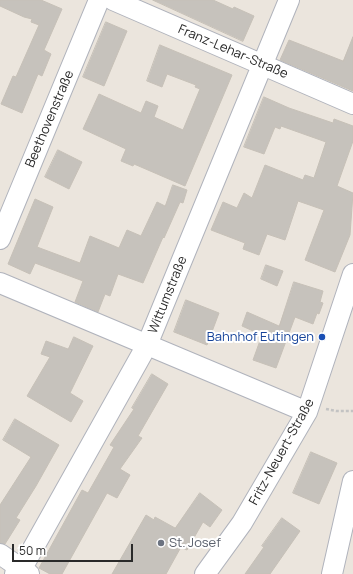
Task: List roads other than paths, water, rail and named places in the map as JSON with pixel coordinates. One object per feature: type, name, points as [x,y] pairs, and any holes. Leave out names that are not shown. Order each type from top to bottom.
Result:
[{"type":"street","name":"Beethovenstraße","points":[[0,239],[99,0]]},
{"type":"street","name":"Franz-Lehar-Straße","points":[[112,0],[353,104]]},
{"type":"street","name":"Wittumstraße","points":[[22,572],[147,345],[289,0]]},
{"type":"street","name":"Fritz-Neuert-Straße","points":[[206,574],[242,523],[309,407],[353,276]]},
{"type":"street","points":[[0,283],[147,345],[309,407]]},
{"type":"street","points":[[332,574],[353,481]]},
{"type":"street","points":[[0,554],[22,572]]},
{"type":"place","name":"Bahnhof Eutingen","points":[[322,337]]},
{"type":"place","name":"St. Josef","points":[[161,543]]}]
